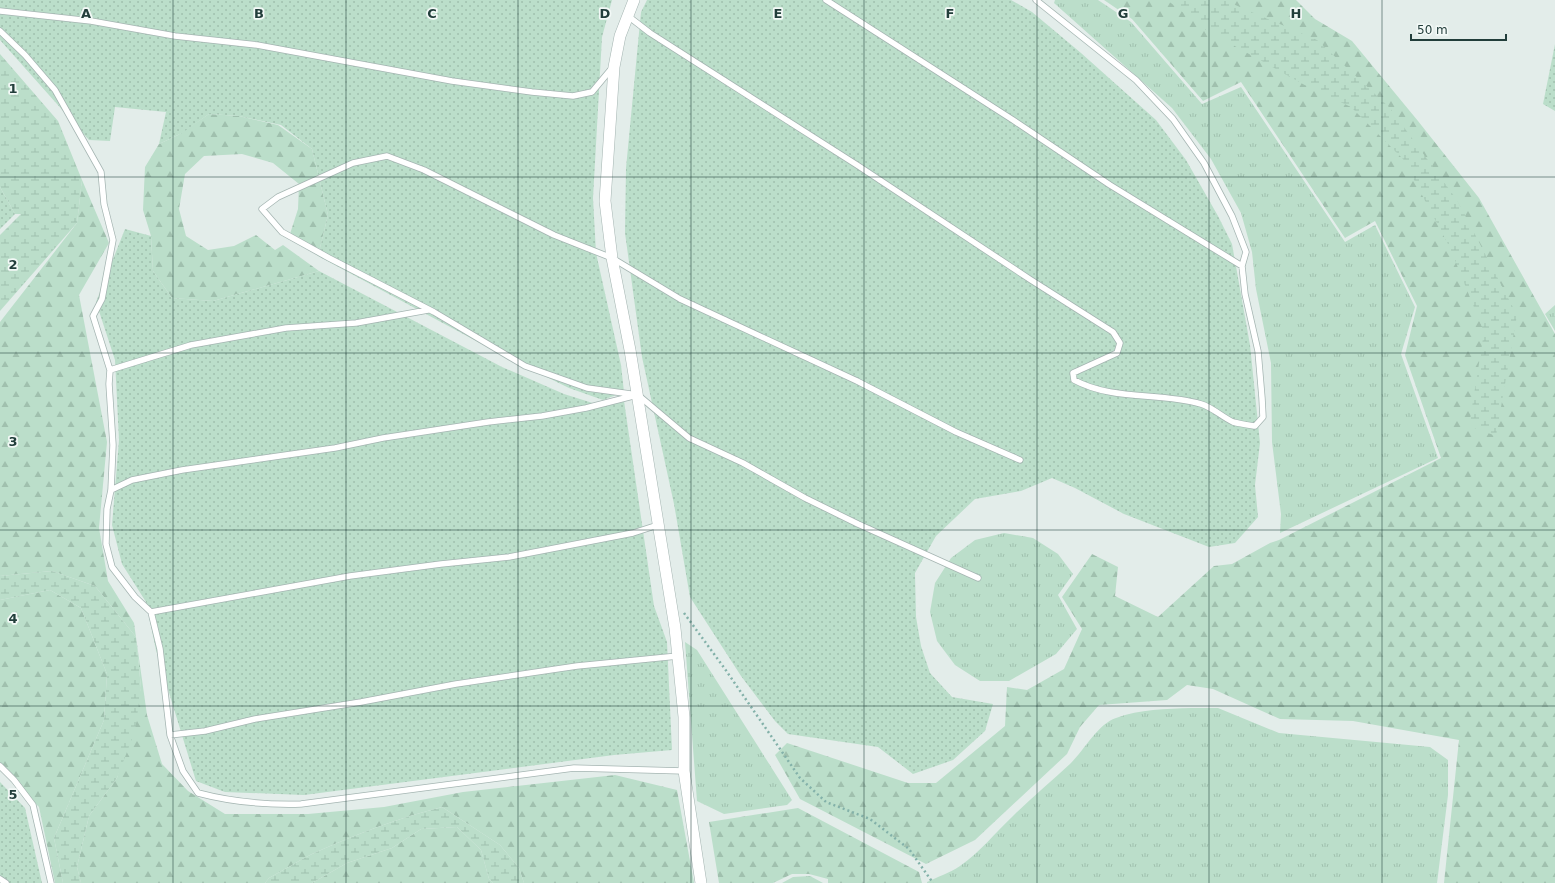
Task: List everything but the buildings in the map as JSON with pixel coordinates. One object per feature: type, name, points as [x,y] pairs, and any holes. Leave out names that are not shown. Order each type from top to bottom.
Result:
[{"type":"street","points":[[634,0],[620,36],[614,67],[605,201],[612,258],[638,395],[676,628],[684,717],[684,771],[701,883]]},
{"type":"lane","points":[[826,0],[1013,120],[1110,185],[1242,266]]},
{"type":"lane","points":[[628,16],[650,34],[857,165],[1031,280],[1113,332],[1120,343],[1117,353],[1073,372],[1074,380],[1086,387],[1111,393],[1172,398],[1202,404],[1234,422],[1254,426],[1262,417],[1258,351],[1245,294],[1242,266],[1246,252],[1232,216],[1204,163],[1173,119],[1136,80],[1036,0]]},
{"type":"lane","points":[[0,11],[91,21],[175,36],[257,45],[452,81],[546,94],[573,96],[592,92],[614,67]]},
{"type":"lane","points":[[0,31],[25,55],[55,90],[101,172],[104,204],[113,240],[102,300],[93,316],[110,370],[109,384],[113,445],[111,490],[107,509],[106,544],[112,567],[135,597],[151,612],[160,649],[170,735],[183,771],[198,793],[238,801],[271,804],[300,804],[346,799],[395,791],[502,779],[574,768],[684,771]]},
{"type":"lane","points":[[978,578],[858,524],[805,498],[743,464],[689,438],[638,395],[587,388],[525,366],[429,310],[282,232],[262,209],[278,197],[353,163],[386,156],[424,170],[554,235],[612,258],[680,300],[857,381],[956,432],[1020,460]]},
{"type":"lane","points":[[110,370],[191,345],[286,328],[356,323],[429,310]]},
{"type":"lane","points":[[111,490],[132,480],[182,470],[335,448],[383,438],[481,423],[542,416],[586,408],[638,395]]},
{"type":"lane","points":[[151,612],[350,576],[509,557],[633,533],[658,525]]},
{"type":"lane","points":[[170,735],[205,731],[255,720],[456,684],[577,666],[679,656]]},
{"type":"lane","points":[[0,766],[14,780],[33,805],[51,883]]},
{"type":"lane","points":[[0,879],[6,883]]},
{"type":"path","points":[[683,611],[726,669],[800,778],[826,802],[870,819],[909,849],[933,883]]},
{"type":"green space","points":[[0,0],[612,0],[602,37],[593,198],[596,253],[621,365],[624,392],[603,400],[569,388],[506,357],[318,256],[328,215],[312,149],[281,125],[239,116],[209,114],[182,133],[159,144],[166,112],[115,107],[110,141],[89,140],[0,40]]},
{"type":"green space","points":[[647,0],[1011,0],[1032,12],[1081,53],[1156,120],[1186,160],[1232,244],[1250,345],[1260,443],[1255,485],[1258,517],[1235,543],[1209,547],[1124,514],[1075,488],[1052,478],[1021,491],[975,499],[936,536],[915,573],[916,617],[921,646],[930,673],[952,697],[993,704],[985,731],[953,760],[913,774],[878,747],[788,734],[775,721],[741,676],[690,597],[674,504],[642,357],[625,233],[626,168],[641,12]]},
{"type":"green space","points":[[1055,0],[1098,0],[1131,22],[1202,104],[1241,87],[1345,242],[1375,225],[1415,307],[1401,354],[1438,458],[1280,533],[1281,514],[1272,442],[1271,363],[1256,289],[1252,252],[1241,213],[1211,159],[1172,108],[1054,3]]},
{"type":"green space","points":[[1104,0],[1296,0],[1315,19],[1352,41],[1479,198],[1555,334],[1555,883],[1444,883],[1459,740],[1353,721],[1280,719],[1213,689],[1187,685],[1167,700],[1099,705],[1080,727],[1067,754],[975,840],[926,864],[800,799],[775,755],[787,743],[908,783],[936,783],[1005,726],[1007,687],[1027,690],[1064,669],[1082,629],[1062,597],[1092,554],[1118,567],[1115,596],[1158,617],[1214,566],[1232,564],[1270,543],[1279,540],[1441,458],[1405,355],[1417,306],[1375,221],[1345,238],[1241,82],[1203,101],[1132,19]]},
{"type":"green space","points":[[1167,0],[1227,0],[1233,4],[1317,40],[1390,108],[1457,200],[1517,315],[1496,436],[1469,426],[1484,332],[1450,248],[1403,159],[1351,107],[1310,88],[1206,30]]},
{"type":"green space","points":[[1555,44],[1555,111],[1543,104]]},
{"type":"green space","points":[[0,54],[58,121],[82,180],[77,223],[0,311],[0,235],[21,214],[15,214],[0,187]]},
{"type":"green space","points":[[209,114],[239,116],[278,125],[312,149],[328,215],[318,256],[290,234],[298,209],[299,184],[273,163],[242,154],[204,156],[185,174],[179,209],[186,236],[208,250],[234,246],[256,235],[275,250],[283,245],[319,271],[213,301],[172,298],[153,271],[151,236],[143,210],[145,167],[159,144],[178,135]]},
{"type":"green space","points":[[82,180],[109,243],[79,295],[107,442],[99,528],[108,581],[134,623],[136,637],[95,586],[52,571],[0,576],[0,322],[77,223]]},
{"type":"green space","points":[[0,187],[15,214],[0,229]]},
{"type":"green space","points":[[125,229],[151,236],[153,271],[172,298],[213,301],[319,271],[502,367],[564,394],[599,405],[624,401],[654,606],[667,642],[672,750],[614,755],[304,795],[225,792],[196,781],[156,650],[146,602],[122,564],[112,525],[119,440],[115,360],[96,302]]},
{"type":"green space","points":[[1555,305],[1555,331],[1545,314]]},
{"type":"green space","points":[[1004,533],[1033,538],[1058,554],[1073,574],[1058,595],[1077,629],[1056,654],[1009,681],[980,681],[955,665],[937,641],[930,612],[935,583],[951,558],[975,540]]},
{"type":"green space","points":[[52,571],[95,586],[136,637],[141,688],[135,731],[117,778],[89,816],[77,867],[81,883],[63,883],[54,838],[104,720],[107,674],[81,608],[50,590],[0,600],[0,576]]},
{"type":"green space","points":[[50,590],[81,608],[107,674],[104,720],[54,838],[63,883],[55,883],[39,807],[0,767],[0,600]]},
{"type":"green space","points":[[136,638],[147,715],[162,764],[188,791],[225,814],[308,814],[384,807],[463,792],[615,775],[677,790],[694,883],[524,883],[519,868],[500,845],[442,807],[393,822],[328,847],[269,878],[265,883],[81,883],[77,867],[89,816],[117,778],[141,688]]},
{"type":"green space","points":[[685,642],[697,650],[792,800],[787,805],[724,814],[697,801]]},
{"type":"green space","points":[[1218,708],[1279,733],[1430,747],[1448,760],[1448,795],[1437,883],[927,883],[948,873],[974,855],[1006,822],[1071,763],[1098,731],[1109,721],[1125,715],[1144,711]]},
{"type":"green space","points":[[0,782],[25,808],[42,883],[0,883]]},
{"type":"green space","points":[[442,807],[500,845],[519,868],[524,883],[493,883],[489,879],[481,850],[457,827],[421,829],[392,848],[347,863],[312,883],[265,883],[269,878],[328,847],[393,822]]},
{"type":"green space","points":[[798,808],[919,872],[922,883],[828,883],[828,879],[809,874],[792,874],[773,883],[719,883],[709,822]]},
{"type":"green space","points":[[457,827],[481,850],[489,879],[493,883],[312,883],[347,863],[392,848],[421,829]]},
{"type":"green space","points":[[810,876],[823,883],[782,883],[793,877]]}]
